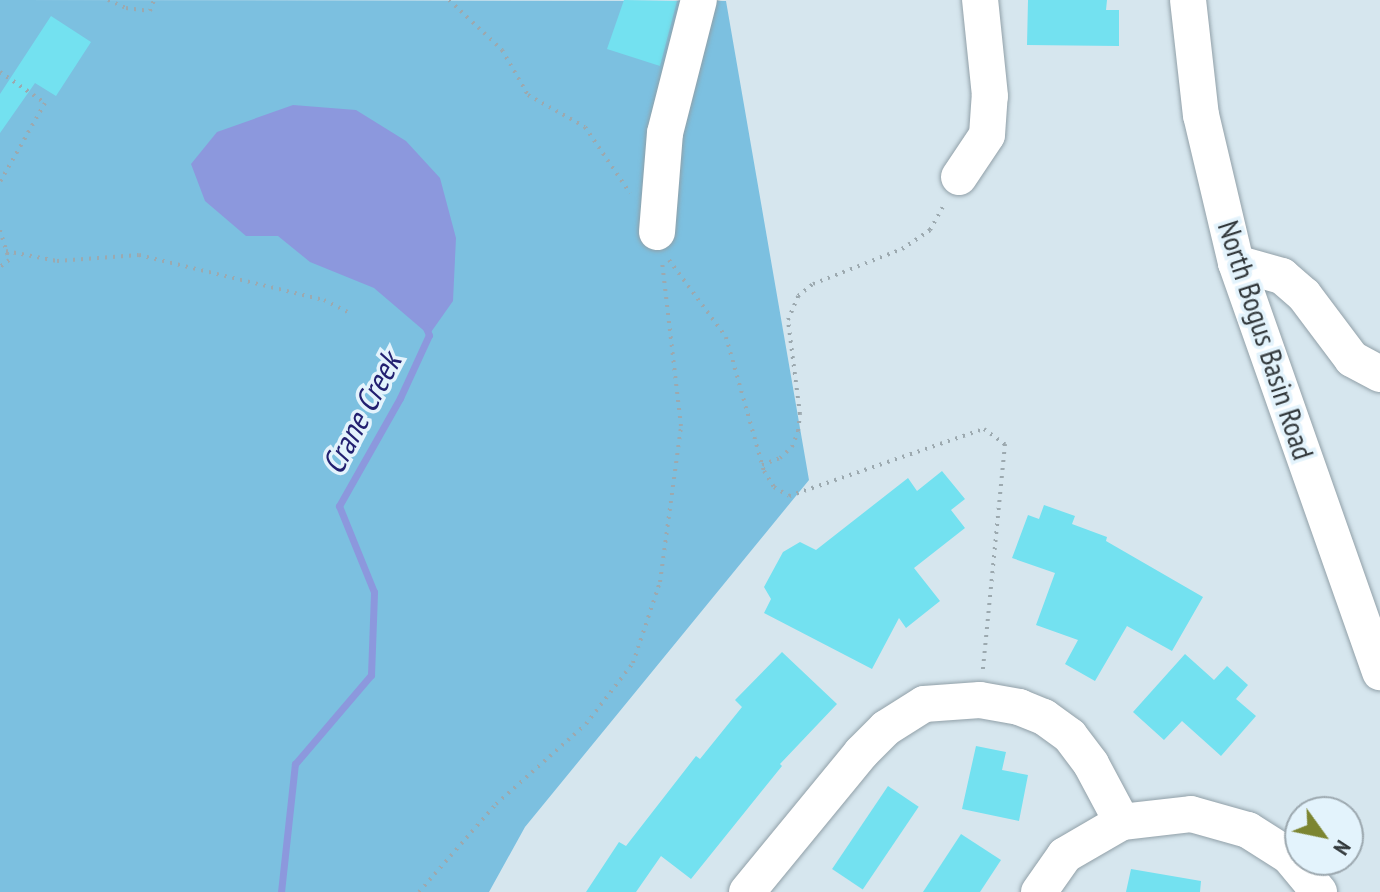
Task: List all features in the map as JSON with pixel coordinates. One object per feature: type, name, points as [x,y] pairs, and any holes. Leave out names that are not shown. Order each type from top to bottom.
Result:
[{"type":"street","points":[[657,232],[665,133],[699,0]]},
{"type":"street","points":[[959,177],[987,135],[990,96],[980,0]]},
{"type":"street","name":"North Bogus Basin Road","points":[[1188,0],[1201,115],[1236,263],[1380,672]]},
{"type":"street","points":[[1236,263],[1282,276],[1304,295],[1352,359],[1380,374]]},
{"type":"street","points":[[747,892],[886,728],[924,704],[980,700],[1019,707],[1044,717],[1070,736],[1091,764],[1122,822]]},
{"type":"street","points":[[1039,892],[1065,855],[1122,822],[1191,814],[1248,830],[1289,856],[1319,892]]},
{"type":"path","points":[[108,0],[126,8],[150,11],[154,0]]},
{"type":"path","points":[[449,0],[502,50],[528,95],[585,127],[632,196]]},
{"type":"path","points":[[0,72],[45,103],[0,182]]},
{"type":"path","points":[[762,465],[780,458],[792,447],[798,431],[800,414],[788,320],[798,296],[813,284],[902,249],[930,230],[959,177]]},
{"type":"path","points":[[0,230],[9,260],[0,267]]},
{"type":"path","points":[[419,892],[496,804],[586,724],[633,663],[660,582],[681,426],[661,250],[726,337],[762,465],[774,487],[789,496],[984,429],[1005,444],[980,700]]},
{"type":"path","points":[[6,251],[57,261],[139,255],[324,300],[351,314]]},
{"type":"shaded area","points":[[0,0],[726,1],[809,480],[525,827],[489,892],[0,892]]},
{"type":"shaded area","points":[[293,105],[356,110],[406,141],[440,178],[456,238],[453,301],[429,335],[374,288],[310,262],[278,236],[246,236],[205,201],[191,164],[217,132]]},
{"type":"building","points":[[624,0],[677,1],[660,66],[607,49]]},
{"type":"building","points":[[1028,0],[1107,0],[1106,10],[1119,10],[1119,46],[1027,45]]},
{"type":"building","points":[[51,16],[91,42],[56,96],[35,83],[0,133],[0,94]]},
{"type":"building","points":[[942,471],[965,499],[951,510],[965,528],[914,568],[940,601],[906,628],[899,618],[872,669],[764,613],[771,599],[764,587],[783,552],[800,542],[816,550],[908,478],[917,491]]},
{"type":"building","points":[[1044,505],[1075,516],[1072,524],[1107,537],[1106,541],[1203,597],[1172,651],[1127,626],[1095,681],[1065,664],[1078,640],[1036,625],[1055,573],[1012,558],[1028,515],[1039,519]]},
{"type":"building","points":[[782,652],[837,704],[780,764],[782,766],[691,879],[661,856],[636,892],[586,892],[619,842],[626,846],[696,756],[700,759],[742,707],[735,700]]},
{"type":"building","points":[[1185,654],[1214,680],[1227,666],[1248,685],[1236,699],[1256,716],[1221,756],[1182,721],[1164,740],[1133,712]]},
{"type":"building","points":[[976,746],[1006,752],[1002,770],[1028,775],[1019,821],[962,809]]},
{"type":"building","points":[[888,786],[919,807],[863,890],[832,869]]},
{"type":"building","points":[[961,834],[1001,860],[980,892],[923,892]]},
{"type":"building","points":[[1131,869],[1201,881],[1200,892],[1126,892]]},
{"type":"waterway","name":"Crane Creek","points":[[281,892],[295,764],[371,675],[374,592],[339,506],[400,398],[429,335],[426,328]]}]
